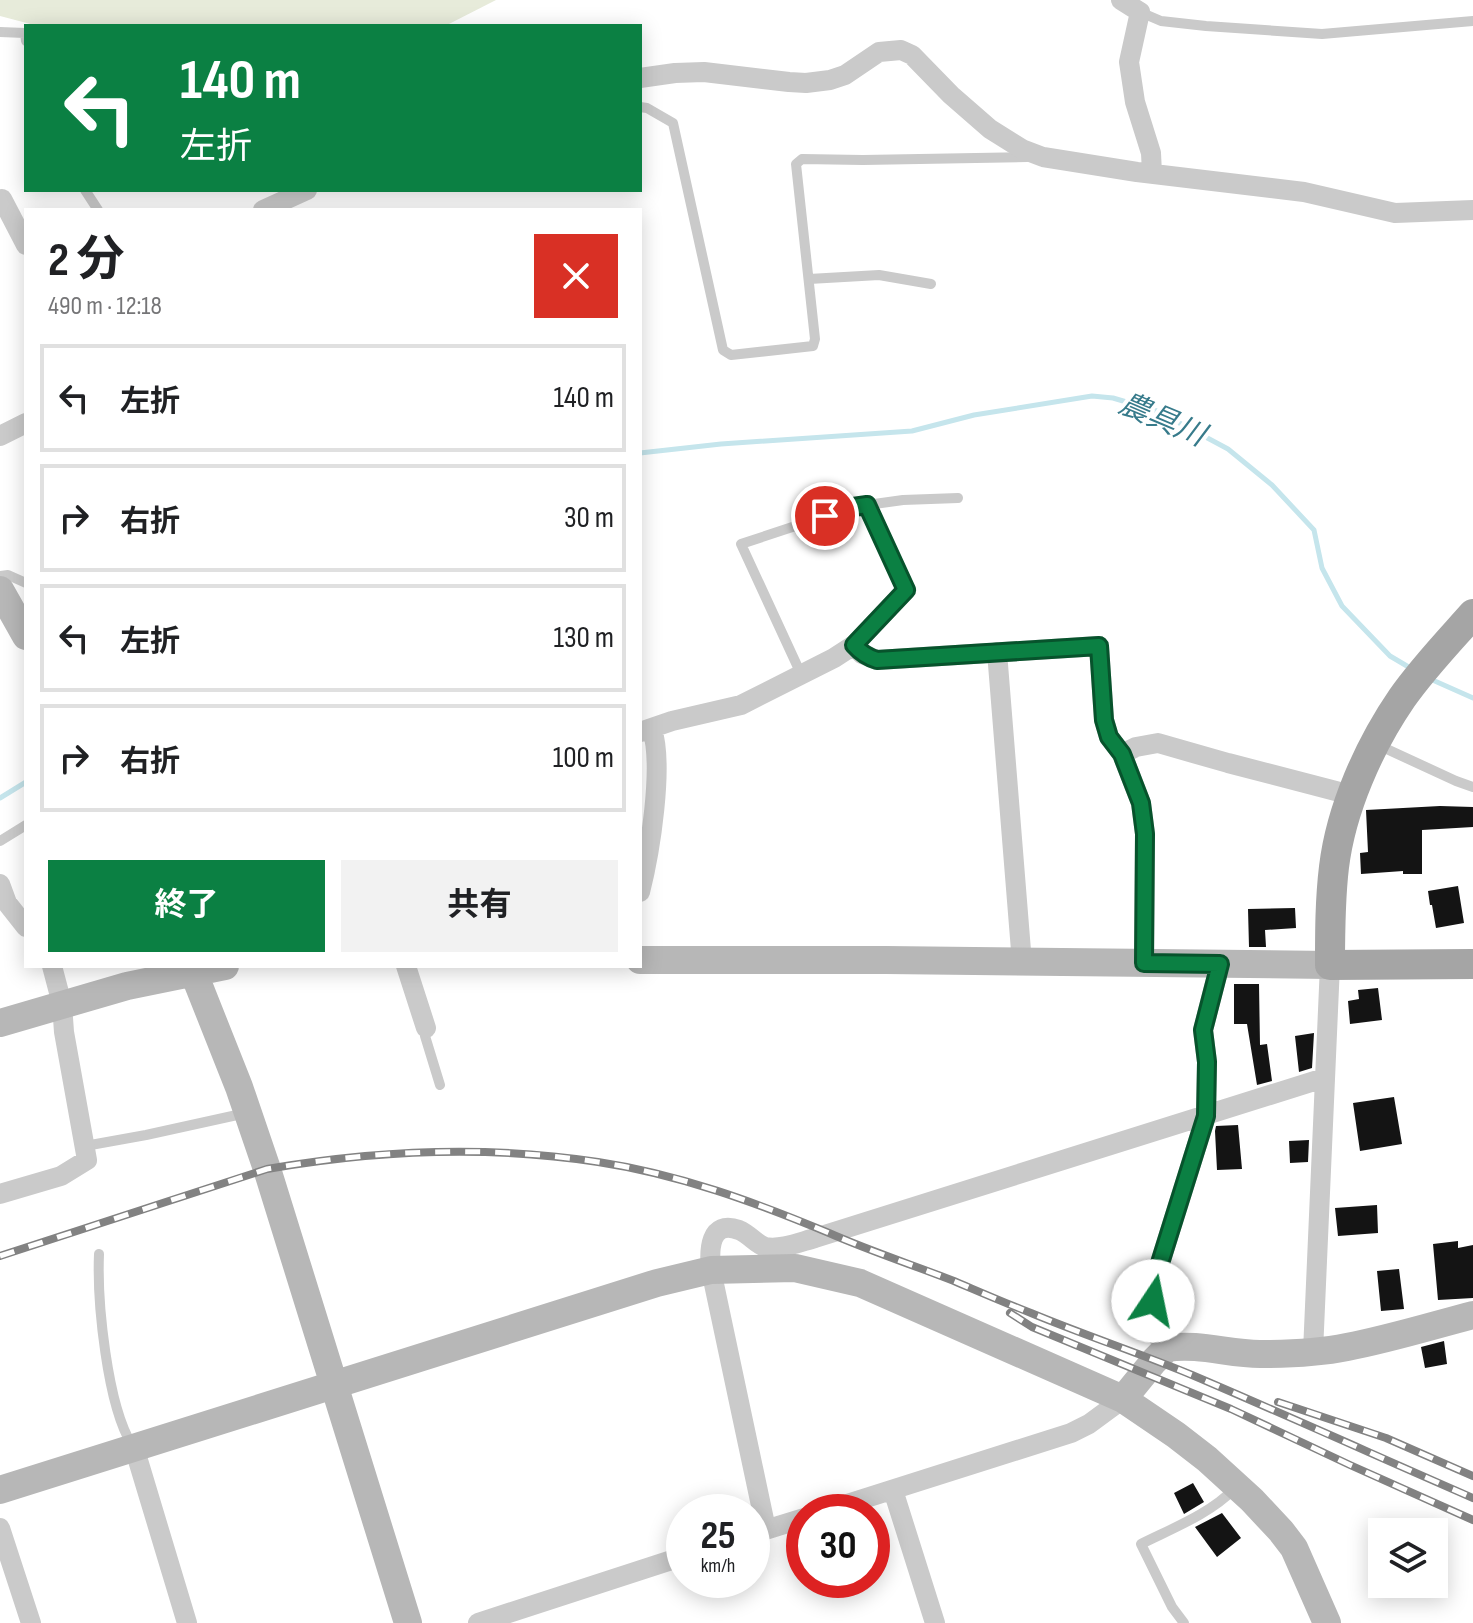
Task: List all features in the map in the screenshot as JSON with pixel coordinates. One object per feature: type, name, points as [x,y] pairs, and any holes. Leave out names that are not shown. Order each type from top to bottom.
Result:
[{"type":"main road","points":[[1473,614],[1407,693],[1376,744],[1351,795],[1334,864],[1330,965],[1473,964]]},
{"type":"street","points":[[1121,0],[1140,12],[1129,62],[1135,102],[1151,153],[1152,173]]},
{"type":"street","points":[[642,78],[704,72],[806,83],[845,75],[879,52],[901,50],[912,55],[990,129],[1022,149],[1043,157],[1304,192],[1395,213],[1473,210]]},
{"type":"street","points":[[267,208],[303,192]]},
{"type":"street","points":[[2,199],[24,241]]},
{"type":"street","points":[[0,436],[24,424]]},
{"type":"street","points":[[0,590],[24,632]]},
{"type":"street","points":[[642,884],[648,858],[657,744],[646,730],[741,705],[834,658],[854,645],[906,590]]},
{"type":"street","points":[[854,645],[862,654],[877,660],[1099,646],[1104,720],[1109,737],[1122,754],[1141,803],[1145,834],[1144,963]]},
{"type":"street","points":[[997,652],[1022,963]]},
{"type":"street","points":[[1122,754],[1136,747],[1158,743],[1351,795]]},
{"type":"street","points":[[0,884],[7,903],[24,924]]},
{"type":"street","points":[[642,960],[1330,965],[1313,1352]]},
{"type":"street","points":[[1167,1348],[1155,1333],[1151,1319],[1155,1279],[1206,1116],[1207,1062],[1203,1030],[1220,964]]},
{"type":"street","points":[[0,1194],[61,1176],[87,1160],[64,1032],[62,1004],[53,968]]},
{"type":"street","points":[[407,968],[426,1028]]},
{"type":"street","points":[[0,1023],[193,969],[247,1110],[408,1623]]},
{"type":"street","points":[[752,1494],[711,1270],[710,1243],[718,1232],[730,1228],[740,1231],[763,1247],[778,1247],[815,1238],[1324,1078]]},
{"type":"street","points":[[0,1490],[657,1283],[711,1270],[795,1268],[860,1283],[1123,1399],[1176,1435],[1237,1486],[1281,1531],[1294,1548],[1327,1623]]},
{"type":"street","points":[[880,1494],[1071,1433],[1089,1424],[1123,1399],[1167,1348],[1195,1347],[1258,1354],[1313,1352],[1347,1347],[1473,1315]]},
{"type":"street","points":[[134,1447],[187,1623]]},
{"type":"street","points":[[893,1490],[935,1623]]},
{"type":"street","points":[[0,1528],[31,1623]]},
{"type":"street","points":[[478,1623],[666,1562]]},
{"type":"lane","points":[[1140,12],[1161,21],[1322,34],[1473,21]]},
{"type":"lane","points":[[0,32],[24,33]]},
{"type":"lane","points":[[642,107],[673,123],[723,350],[731,355],[813,346],[815,339],[796,164],[802,159],[1043,157]]},
{"type":"lane","points":[[809,279],[879,275],[931,284]]},
{"type":"lane","points":[[801,674],[741,544],[853,507],[903,500],[958,498]]},
{"type":"lane","points":[[867,505],[906,590]]},
{"type":"lane","points":[[0,576],[8,575],[24,582]]},
{"type":"lane","points":[[1376,744],[1473,787]]},
{"type":"lane","points":[[0,841],[24,826]]},
{"type":"lane","points":[[426,1028],[425,1036],[440,1085]]},
{"type":"lane","points":[[85,1146],[237,1115],[247,1110]]},
{"type":"lane","points":[[99,1254],[101,1312],[112,1389],[125,1433],[134,1447]]},
{"type":"lane","points":[[1184,1623],[1172,1607],[1141,1544],[1210,1508],[1237,1486]]},
{"type":"green space","points":[[0,0],[496,0],[449,24],[30,24],[0,16]]},
{"type":"building","points":[[1473,807],[1473,827],[1422,830],[1422,874],[1403,874],[1403,871],[1361,874],[1360,853],[1368,852],[1366,810]]},
{"type":"building","points":[[1458,886],[1464,923],[1436,928],[1428,891]]},
{"type":"building","points":[[1295,908],[1296,928],[1265,930],[1266,947],[1249,947],[1248,909]]},
{"type":"building","points":[[1234,984],[1259,984],[1260,1045],[1267,1044],[1272,1081],[1257,1085],[1247,1024],[1234,1024]]},
{"type":"building","points":[[1378,988],[1382,1020],[1350,1024],[1348,1001],[1359,999],[1358,990]]},
{"type":"building","points":[[1314,1033],[1312,1068],[1299,1072],[1295,1036]]},
{"type":"building","points":[[1394,1097],[1402,1144],[1360,1151],[1353,1103]]},
{"type":"building","points":[[1238,1125],[1242,1169],[1217,1170],[1216,1126]]},
{"type":"building","points":[[1309,1140],[1308,1162],[1290,1163],[1289,1141]]},
{"type":"building","points":[[1377,1205],[1378,1233],[1338,1236],[1335,1208]]},
{"type":"building","points":[[1458,1241],[1458,1248],[1473,1245],[1473,1298],[1438,1300],[1433,1244]]},
{"type":"building","points":[[1399,1269],[1404,1309],[1381,1311],[1377,1271]]},
{"type":"building","points":[[1444,1341],[1447,1364],[1425,1368],[1421,1347]]},
{"type":"building","points":[[1193,1483],[1204,1502],[1184,1514],[1174,1493]]},
{"type":"building","points":[[1222,1513],[1241,1538],[1217,1557],[1195,1527]]},
{"type":"waterway","name":"農具川","points":[[642,453],[912,431],[974,415],[1092,396],[1113,398],[1157,411],[1228,449],[1272,485],[1314,530],[1322,568],[1342,606],[1390,656],[1412,669]]},
{"type":"waterway","name":"農具川","points":[[1428,678],[1473,698]]},
{"type":"waterway","name":"農具川","points":[[0,798],[24,783]]},
{"type":"railway","points":[[0,1256],[267,1169],[350,1158],[432,1152],[515,1153],[598,1162],[716,1190],[773,1211],[1192,1375],[1473,1498]]},
{"type":"railway","points":[[1010,1313],[1032,1327],[1231,1409],[1473,1520]]},
{"type":"railway","points":[[1278,1402],[1386,1438],[1473,1476]]},
{"type":"route","points":[[825,516],[867,505],[906,590],[854,645],[869,658],[877,660],[1099,646],[1104,720],[1109,737],[1122,754],[1141,803],[1145,834],[1144,963],[1220,964],[1203,1030],[1207,1062],[1206,1116],[1155,1279],[1153,1301]]}]
